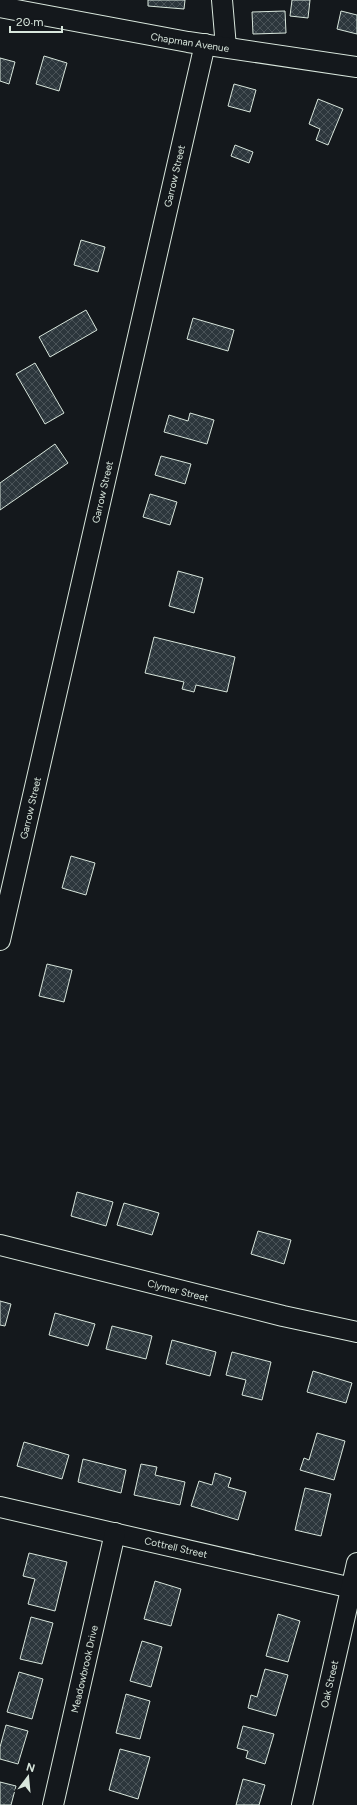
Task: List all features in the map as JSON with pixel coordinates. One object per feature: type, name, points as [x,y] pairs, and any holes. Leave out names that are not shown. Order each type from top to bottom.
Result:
[{"type":"street","points":[[222,0],[226,47]]},
{"type":"street","name":"Chapman Avenue","points":[[0,7],[205,44],[357,67]]},
{"type":"street","name":"Garrow Street","points":[[0,940],[205,44]]},
{"type":"street","name":"Clymer Street","points":[[0,1245],[283,1316],[357,1332]]},
{"type":"street","name":"Cottrell Street","points":[[0,1507],[352,1588]]},
{"type":"street","name":"Meadowbrook Drive","points":[[52,1805],[115,1533]]},
{"type":"street","name":"Oak Street","points":[[302,1805],[357,1563]]},
{"type":"building","points":[[148,0],[185,0],[184,9],[148,6]]},
{"type":"building","points":[[292,0],[310,0],[308,18],[290,16]]},
{"type":"building","points":[[285,11],[286,33],[253,34],[252,12]]},
{"type":"building","points":[[341,11],[357,15],[357,34],[337,29]]},
{"type":"building","points":[[44,56],[67,63],[59,91],[36,84]]},
{"type":"building","points":[[0,58],[15,62],[9,84],[0,81]]},
{"type":"building","points":[[234,84],[256,90],[250,112],[228,106]]},
{"type":"building","points":[[318,99],[343,109],[328,145],[316,140],[320,129],[309,124]]},
{"type":"building","points":[[235,145],[253,152],[249,163],[231,156]]},
{"type":"building","points":[[81,240],[105,247],[98,272],[74,265]]},
{"type":"building","points":[[86,310],[97,330],[50,357],[39,337]]},
{"type":"building","points":[[193,318],[234,330],[228,351],[187,339]]},
{"type":"building","points":[[35,363],[64,413],[45,424],[16,374]]},
{"type":"building","points":[[190,413],[214,420],[207,444],[164,432],[169,415],[188,421]]},
{"type":"building","points":[[55,444],[68,463],[0,510],[0,483]]},
{"type":"building","points":[[161,456],[191,464],[185,484],[155,475]]},
{"type":"building","points":[[150,494],[177,502],[170,525],[143,517]]},
{"type":"building","points":[[178,571],[203,578],[194,613],[169,606]]},
{"type":"building","points":[[154,637],[235,657],[227,692],[196,685],[194,692],[182,689],[184,682],[145,673]]},
{"type":"building","points":[[71,856],[95,863],[86,895],[62,888]]},
{"type":"building","points":[[47,964],[72,970],[64,1002],[39,996]]},
{"type":"building","points":[[77,1192],[113,1202],[106,1226],[71,1216]]},
{"type":"building","points":[[124,1203],[159,1213],[152,1235],[117,1225]]},
{"type":"building","points":[[258,1231],[291,1240],[284,1264],[251,1254]]},
{"type":"building","points":[[0,1301],[11,1304],[5,1326],[0,1325]]},
{"type":"building","points":[[55,1313],[95,1324],[88,1346],[49,1335]]},
{"type":"building","points":[[112,1326],[152,1336],[146,1359],[106,1349]]},
{"type":"building","points":[[172,1340],[216,1352],[210,1376],[166,1364]]},
{"type":"building","points":[[232,1352],[271,1362],[262,1400],[242,1395],[246,1380],[226,1375]]},
{"type":"building","points":[[313,1371],[352,1383],[346,1403],[307,1392]]},
{"type":"building","points":[[317,1433],[345,1441],[334,1480],[300,1470],[304,1458],[309,1460]]},
{"type":"building","points":[[24,1442],[69,1455],[62,1479],[17,1466]]},
{"type":"building","points":[[83,1459],[126,1470],[121,1493],[78,1482]]},
{"type":"building","points":[[141,1464],[157,1467],[155,1475],[185,1482],[180,1505],[134,1495]]},
{"type":"building","points":[[215,1473],[231,1478],[228,1487],[246,1492],[238,1520],[191,1506],[199,1481],[212,1485]]},
{"type":"building","points":[[305,1488],[331,1494],[321,1536],[295,1530]]},
{"type":"building","points":[[29,1553],[67,1562],[55,1611],[28,1604],[35,1579],[23,1576]]},
{"type":"building","points":[[155,1581],[181,1589],[171,1626],[144,1619]]},
{"type":"building","points":[[278,1614],[300,1621],[288,1662],[266,1656]]},
{"type":"building","points":[[31,1617],[53,1623],[42,1664],[20,1659]]},
{"type":"building","points":[[142,1641],[162,1647],[151,1687],[130,1681]]},
{"type":"building","points":[[265,1669],[288,1675],[276,1716],[248,1708],[251,1695],[257,1697]]},
{"type":"building","points":[[19,1672],[43,1679],[32,1719],[7,1712]]},
{"type":"building","points":[[126,1694],[150,1701],[140,1739],[116,1733]]},
{"type":"building","points":[[6,1725],[28,1731],[18,1764],[0,1759],[0,1747]]},
{"type":"building","points":[[243,1726],[274,1734],[265,1764],[246,1758],[248,1751],[237,1748]]},
{"type":"building","points":[[120,1749],[150,1757],[138,1799],[109,1790]]},
{"type":"building","points":[[243,1779],[265,1785],[259,1805],[236,1805]]},
{"type":"building","points":[[0,1782],[16,1786],[11,1805],[0,1805]]}]
